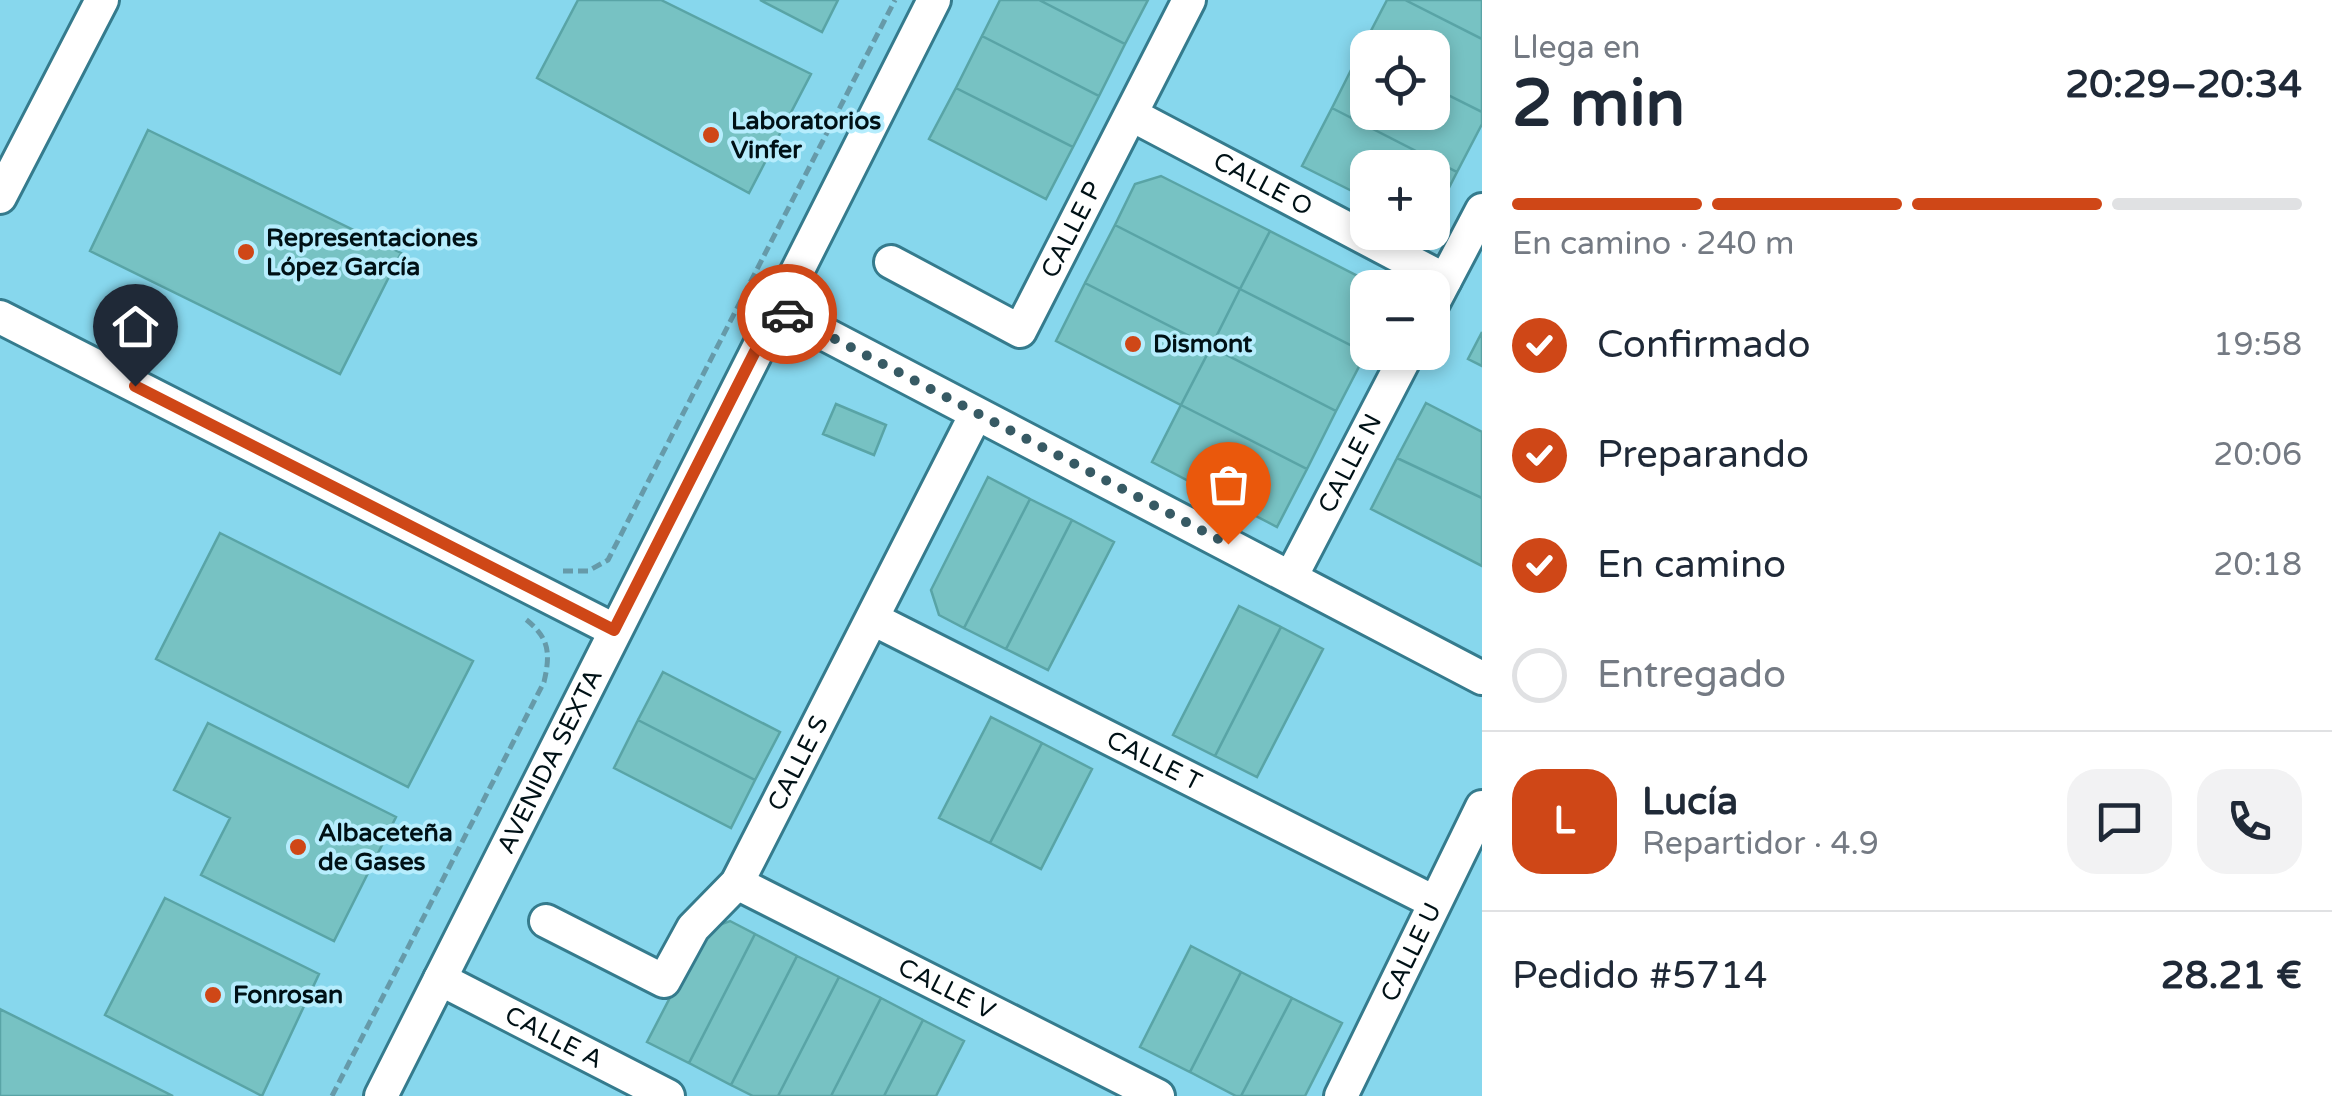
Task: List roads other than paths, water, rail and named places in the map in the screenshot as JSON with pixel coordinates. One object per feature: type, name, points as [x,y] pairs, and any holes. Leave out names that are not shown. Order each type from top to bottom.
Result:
[{"type":"street","points":[[0,198],[102,0]]},
{"type":"street","name":"AVENIDA SEXTA","points":[[381,1096],[934,0]]},
{"type":"street","name":"CALLE P","points":[[891,262],[1020,331],[1189,0]]},
{"type":"street","name":"CALLE O","points":[[1132,116],[1399,270]]},
{"type":"street","points":[[1450,272],[1482,210]]},
{"type":"street","points":[[777,308],[1482,678]]},
{"type":"street","points":[[0,317],[614,630]]},
{"type":"street","name":"CALLE N","points":[[1291,576],[1399,370]]},
{"type":"street","name":"CALLE S","points":[[546,921],[664,981],[692,928],[737,883],[976,414]]},
{"type":"street","name":"CALLE T","points":[[872,619],[1434,902]]},
{"type":"street","name":"CALLE U","points":[[1341,1096],[1482,807]]},
{"type":"street","name":"CALLE V","points":[[737,883],[1158,1096]]},
{"type":"street","name":"CALLE A","points":[[440,979],[668,1096]]},
{"type":"place","name":"Laboratorios Vinfer","points":[[711,135]]},
{"type":"place","name":"Representaciones López García","points":[[246,252]]},
{"type":"place","name":"Dismont","points":[[1133,344]]},
{"type":"place","name":"Albaceteña de Gases","points":[[298,847]]},
{"type":"place","name":"Fonrosan","points":[[213,995]]}]
